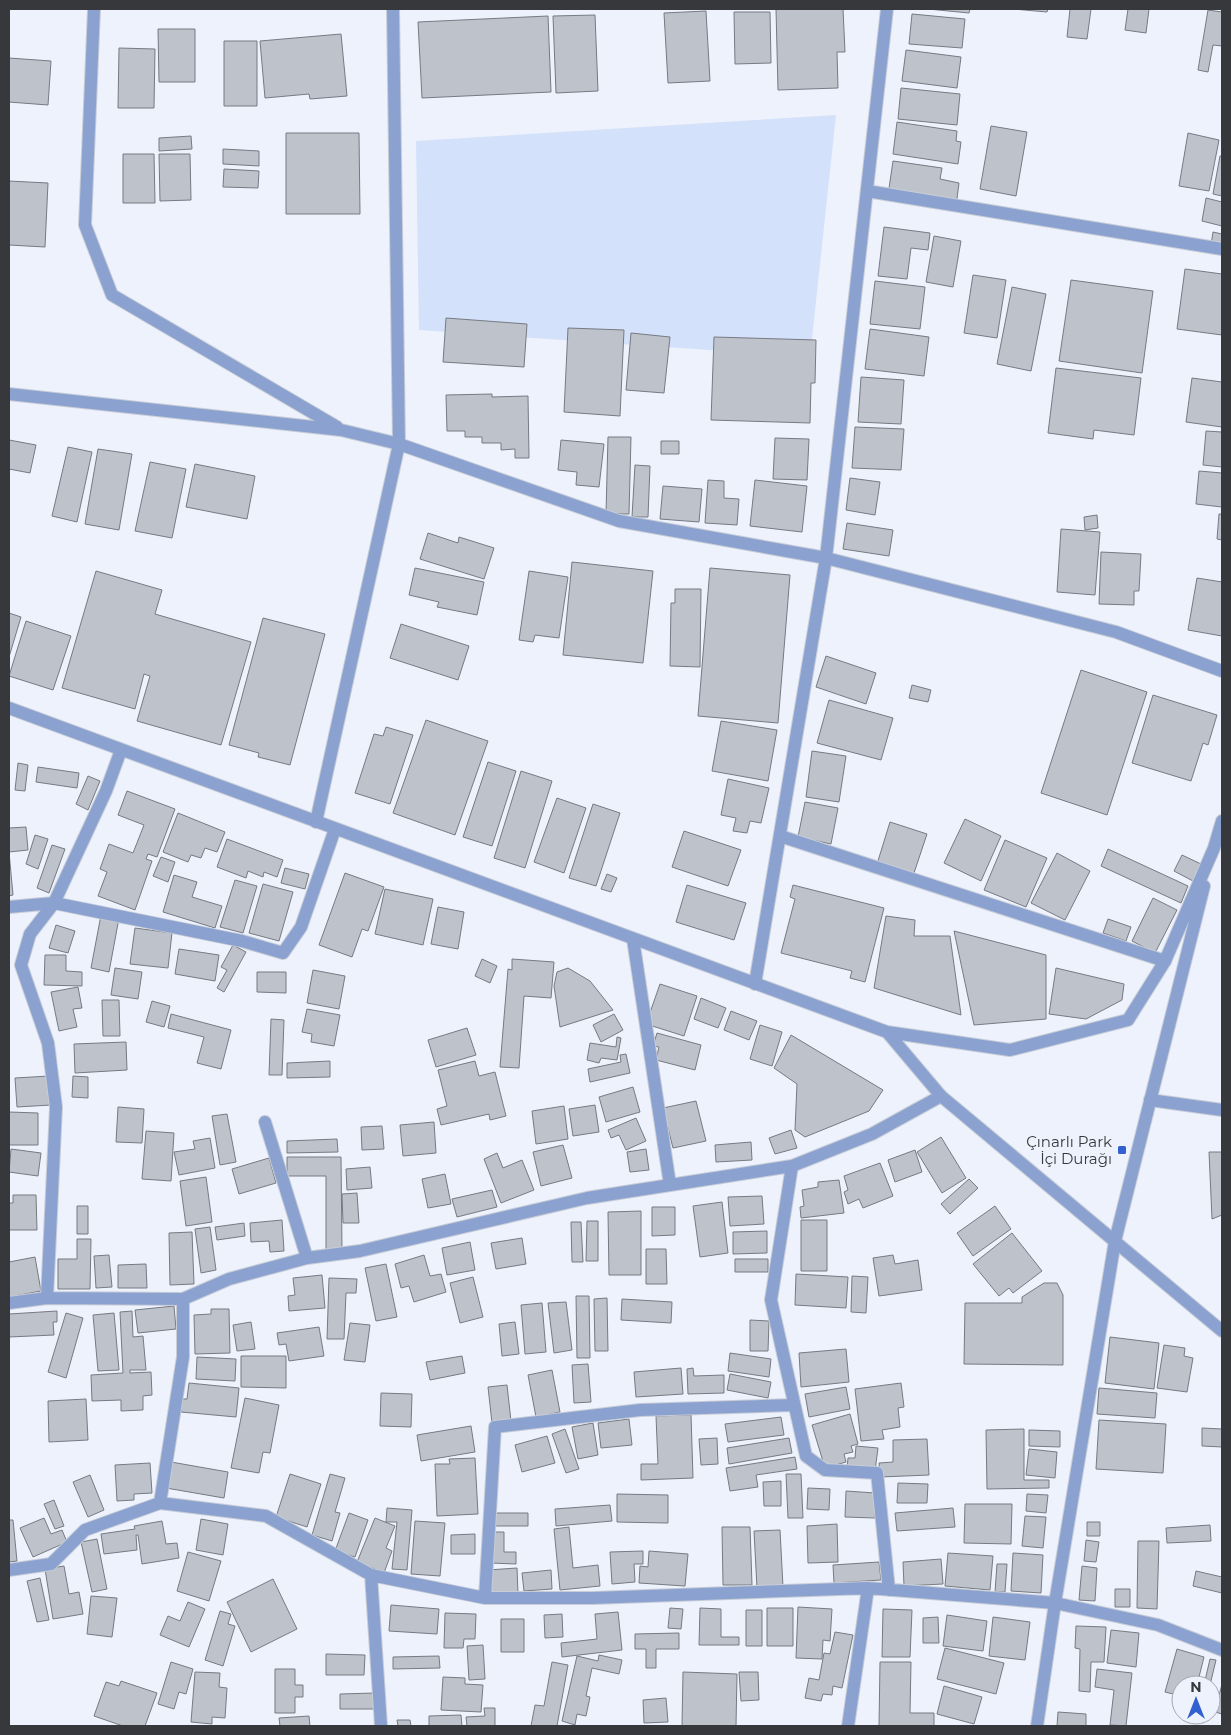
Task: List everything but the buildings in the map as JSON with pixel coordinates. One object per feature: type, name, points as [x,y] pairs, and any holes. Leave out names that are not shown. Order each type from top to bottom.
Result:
[{"type":"street","points":[[94,9],[85,225],[112,295],[341,430]]},
{"type":"street","points":[[316,822],[399,444],[393,9]]},
{"type":"street","points":[[755,984],[826,558],[887,9]]},
{"type":"street","points":[[867,191],[1222,249]]},
{"type":"street","points":[[9,394],[341,430],[399,444],[620,521],[826,558],[1116,632],[1222,671]]},
{"type":"street","points":[[9,708],[887,1032],[1010,1050],[1128,1020],[1165,961],[1214,848]]},
{"type":"street","points":[[47,1298],[56,1107],[48,1043],[21,965],[30,934],[54,903],[106,791],[122,750]]},
{"type":"street","points":[[1037,1726],[1055,1603],[1115,1241],[1222,821]]},
{"type":"street","points":[[9,907],[54,903],[242,941],[283,953],[301,927],[335,829]]},
{"type":"street","points":[[780,836],[1165,961]]},
{"type":"street","points":[[633,939],[670,1185]]},
{"type":"street","points":[[887,1032],[941,1096],[1222,1331]]},
{"type":"street","points":[[9,1303],[47,1298],[183,1299],[229,1279],[307,1258],[360,1251],[587,1198],[792,1166],[872,1134],[941,1096]]},
{"type":"street","points":[[1150,1100],[1222,1110]]},
{"type":"street","points":[[265,1122],[307,1258]]},
{"type":"street","points":[[792,1166],[771,1300],[794,1405],[806,1456],[825,1470],[877,1473],[889,1590]]},
{"type":"street","points":[[160,1502],[183,1357],[183,1299]]},
{"type":"street","points":[[485,1598],[494,1427],[640,1410],[794,1405]]},
{"type":"street","points":[[9,1570],[51,1564],[85,1530],[160,1502],[266,1516],[371,1575],[485,1598],[593,1598],[868,1588],[1055,1603],[1158,1625],[1222,1650]]},
{"type":"street","points":[[371,1575],[381,1726]]},
{"type":"street","points":[[848,1726],[868,1588]]},
{"type":"shaded area","points":[[836,115],[810,357],[419,330],[416,141]]},
{"type":"place","name":"Çınarlı Park İçi Durağı","points":[[1122,1150]]}]
